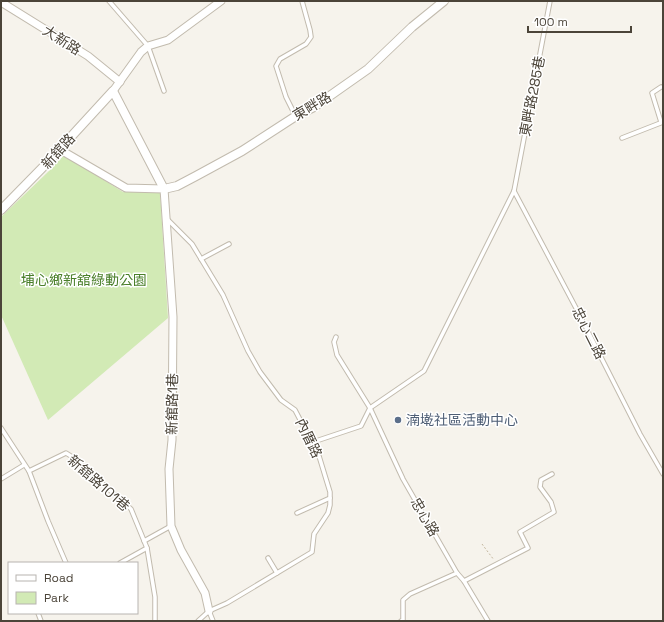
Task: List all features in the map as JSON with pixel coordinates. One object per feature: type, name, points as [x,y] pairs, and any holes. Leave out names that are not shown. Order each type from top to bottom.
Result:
[{"type":"street","points":[[59,149],[126,188],[164,189],[113,91],[141,52],[148,46],[168,40],[221,1]]},
{"type":"street","name":"東畔路","points":[[164,189],[177,186],[231,157],[296,116],[314,108],[368,68],[412,27],[444,1]]},
{"type":"street","name":"大新路","points":[[1,2],[88,56],[120,82]]},
{"type":"street","name":"新舘路","points":[[1,210],[46,164],[113,91]]},
{"type":"street","name":"新舘路1巷","points":[[164,189],[173,317],[172,440],[169,469],[172,526],[181,550],[206,593],[209,611]]},
{"type":"lane","points":[[109,1],[148,46],[164,91]]},
{"type":"lane","points":[[296,116],[286,97],[276,66],[280,59],[306,44],[311,37],[302,1]]},
{"type":"lane","name":"東畔路285巷","points":[[370,408],[424,371],[514,191],[550,1]]},
{"type":"lane","points":[[622,138],[662,122],[652,93],[661,87]]},
{"type":"lane","name":"忠心二路","points":[[514,191],[573,301],[640,434],[663,474]]},
{"type":"lane","name":"內厝路","points":[[166,217],[192,244],[223,295],[248,351],[260,372],[280,400],[295,410],[312,442],[330,492],[330,505],[328,513],[314,534],[312,552],[227,603],[209,611],[198,621]]},
{"type":"lane","points":[[201,259],[229,244]]},
{"type":"lane","name":"忠心路","points":[[336,337],[334,342],[337,355],[370,408],[403,479],[457,573],[464,581],[488,621]]},
{"type":"lane","points":[[312,442],[360,426],[370,408]]},
{"type":"lane","points":[[1,428],[29,471],[66,562]]},
{"type":"lane","name":"新舘路101巷","points":[[29,471],[66,453],[74,458],[131,509],[147,548],[155,597],[155,621]]},
{"type":"lane","points":[[1,479],[24,465]]},
{"type":"lane","points":[[464,581],[528,548],[520,532],[554,512],[551,502],[540,486],[541,480],[552,474]]},
{"type":"lane","points":[[296,513],[330,498]]},
{"type":"lane","points":[[144,541],[172,526]]},
{"type":"lane","points":[[122,562],[147,548]]},
{"type":"lane","points":[[268,558],[277,573]]},
{"type":"lane","points":[[400,621],[403,620],[403,600],[410,594],[457,573]]},
{"type":"lane","points":[[209,611],[213,621]]},
{"type":"path","points":[[482,544],[496,564]]},
{"type":"green space","name":"埔心鄉新舘綠動公園","points":[[64,155],[123,192],[160,191],[168,318],[48,420],[1,315],[1,217]]},
{"type":"place","name":"湳墘社區活動中心","points":[[398,420]]}]
